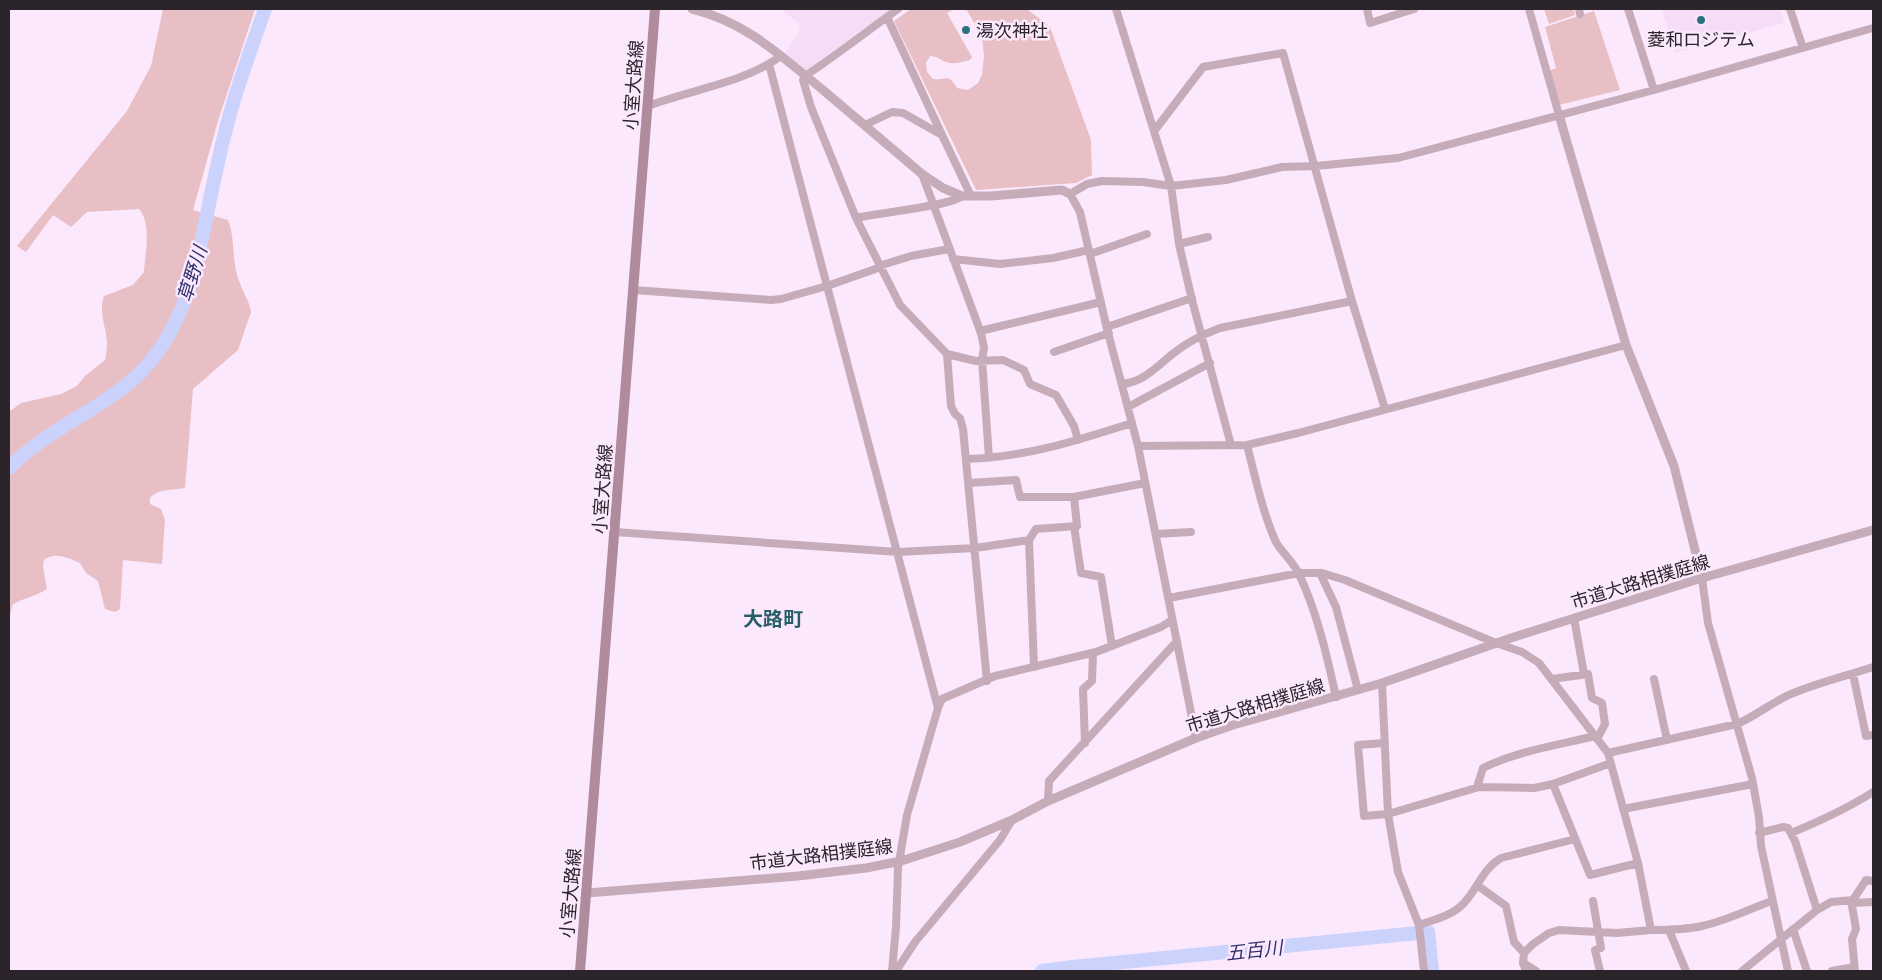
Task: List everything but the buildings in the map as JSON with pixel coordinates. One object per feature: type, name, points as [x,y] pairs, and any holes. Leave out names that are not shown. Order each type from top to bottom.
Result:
[{"type":"main road","name":"小室大路線","points":[[580,971],[655,9]]},
{"type":"street","points":[[692,9],[705,12],[738,26],[767,44],[922,174],[944,188],[966,196],[991,196],[1062,190],[1070,194],[1080,212],[1138,446],[1196,738]]},
{"type":"street","points":[[898,9],[805,76],[803,80],[811,108],[856,218],[900,305],[947,354],[976,361],[1003,360],[1024,370],[1030,384],[1056,395],[1074,426],[1078,440]]},
{"type":"street","points":[[1116,9],[1171,186],[1179,244],[1231,444]]},
{"type":"street","points":[[1367,9],[1370,22],[1401,10],[1414,9]]},
{"type":"street","points":[[1529,9],[1626,345],[1674,466],[1702,578],[1708,623],[1753,784],[1760,817],[1759,833],[1788,971]]},
{"type":"street","points":[[1628,9],[1654,90]]},
{"type":"street","points":[[1790,9],[1803,48]]},
{"type":"street","points":[[887,17],[942,135],[966,196]]},
{"type":"street","points":[[1070,194],[1087,184],[1102,181],[1143,182],[1171,186],[1226,180],[1282,167],[1316,166],[1398,158],[1654,90],[1873,28]]},
{"type":"street","points":[[1155,130],[1203,67],[1284,53],[1352,300],[1385,409]]},
{"type":"street","points":[[648,106],[737,79],[769,64],[781,56]]},
{"type":"street","points":[[769,64],[938,708]]},
{"type":"street","points":[[865,125],[892,112],[904,113],[942,135]]},
{"type":"street","points":[[922,174],[980,331],[984,348],[982,360],[989,458]]},
{"type":"street","points":[[856,218],[933,205],[966,196]]},
{"type":"street","points":[[953,259],[1000,264],[1053,258],[1089,252],[1146,234]]},
{"type":"street","points":[[1179,244],[1208,236]]},
{"type":"street","points":[[634,290],[771,300],[780,299],[827,286],[911,256],[949,249]]},
{"type":"street","points":[[1054,352],[1192,298]]},
{"type":"street","points":[[1122,384],[1133,383],[1151,373],[1202,334],[1220,328],[1352,300]]},
{"type":"street","points":[[980,331],[1101,302]]},
{"type":"street","points":[[1138,446],[1247,444],[1626,345]]},
{"type":"street","points":[[947,354],[951,406],[955,414],[960,418],[964,429],[987,681]]},
{"type":"street","points":[[1128,407],[1210,362]]},
{"type":"street","points":[[967,459],[1005,457],[1054,447],[1132,423]]},
{"type":"street","points":[[1247,444],[1276,542],[1289,557],[1299,573],[1329,662],[1336,698]]},
{"type":"street","points":[[969,483],[1016,480],[1020,497],[1074,497],[1145,483]]},
{"type":"street","points":[[1034,667],[1029,540],[1036,529],[1077,526],[1074,497]]},
{"type":"street","points":[[1074,526],[1081,573],[1101,576],[1112,646]]},
{"type":"street","name":"市道大路相撲庭線","points":[[587,893],[798,876],[866,868],[901,861],[960,842],[1012,820],[1048,801],[1196,738],[1336,698],[1574,618],[1702,578],[1873,530]]},
{"type":"street","points":[[615,532],[898,552],[975,548],[1029,540]]},
{"type":"street","points":[[1156,534],[1191,532]]},
{"type":"street","points":[[1169,598],[1299,573],[1320,573],[1345,580],[1496,644],[1522,652],[1540,663],[1608,753],[1638,863],[1651,930]]},
{"type":"street","points":[[1320,573],[1336,607],[1358,690]]},
{"type":"street","points":[[1574,618],[1584,674]]},
{"type":"street","points":[[892,971],[898,868],[901,861],[907,815],[942,699],[996,676],[1093,653],[1161,627],[1172,620]]},
{"type":"street","points":[[1048,801],[1049,781],[1177,641]]},
{"type":"street","points":[[1084,743],[1083,689],[1092,681],[1093,653]]},
{"type":"street","points":[[1608,753],[1737,724],[1750,719],[1777,700],[1793,693],[1873,667]]},
{"type":"street","points":[[1477,787],[1483,768],[1493,763],[1530,752],[1596,737],[1605,724],[1602,703],[1592,698],[1588,674],[1552,679]]},
{"type":"street","points":[[1853,674],[1866,736],[1873,735]]},
{"type":"street","points":[[1654,679],[1667,740]]},
{"type":"street","points":[[1382,683],[1388,814],[1398,872],[1419,926],[1424,971]]},
{"type":"street","points":[[1384,743],[1358,745],[1364,816],[1388,814],[1477,787],[1534,788],[1553,784],[1611,763]]},
{"type":"street","points":[[1553,784],[1590,875],[1638,863]]},
{"type":"street","points":[[1623,809],[1753,784]]},
{"type":"street","points":[[1791,833],[1824,819],[1829,814],[1847,809],[1873,792]]},
{"type":"street","points":[[896,971],[914,942],[1000,840],[1012,820]]},
{"type":"street","points":[[1759,833],[1783,827],[1788,828],[1818,910]]},
{"type":"street","points":[[1419,926],[1454,911],[1463,905],[1492,863],[1501,858],[1575,839]]},
{"type":"street","points":[[1851,901],[1866,880],[1873,881]]},
{"type":"street","points":[[1477,885],[1506,906],[1514,942],[1524,953],[1524,967],[1536,971]]},
{"type":"street","points":[[1593,901],[1601,948],[1595,950],[1600,971]]},
{"type":"street","points":[[1524,953],[1549,933],[1559,930],[1617,933],[1701,926],[1772,901]]},
{"type":"street","points":[[1832,971],[1854,969],[1852,939],[1856,929],[1851,901]]},
{"type":"street","points":[[1742,971],[1793,929],[1832,902],[1873,902]]},
{"type":"street","points":[[1793,929],[1807,971]]},
{"type":"street","points":[[1669,930],[1686,971]]},
{"type":"shaded area","points":[[163,9],[255,9],[218,121],[193,210],[228,220],[232,235],[237,275],[251,312],[238,350],[193,389],[185,488],[161,491],[150,498],[150,504],[161,509],[165,520],[162,564],[123,560],[120,609],[115,612],[105,609],[98,581],[86,573],[80,563],[62,556],[48,557],[44,560],[43,566],[47,589],[13,604],[9,619],[9,412],[21,403],[61,394],[77,386],[85,376],[105,360],[107,338],[102,314],[102,302],[104,296],[133,285],[144,272],[147,231],[143,215],[139,209],[87,212],[71,227],[53,215],[26,252],[17,246],[127,111],[151,66]]},
{"type":"shaded area","points":[[781,9],[891,9],[807,70],[785,53],[799,32],[800,24]]},
{"type":"shaded area","points":[[911,9],[954,9],[947,13],[972,57],[970,60],[952,63],[930,56],[926,63],[927,72],[933,79],[946,78],[951,80],[957,88],[968,90],[978,83],[982,75],[984,56],[982,36],[966,9],[1027,9],[1050,27],[1091,140],[1092,175],[1076,183],[976,190],[894,21]]},
{"type":"shaded area","points":[[1544,9],[1573,9],[1575,15],[1549,24]]},
{"type":"shaded area","name":"菱和ロジテム","points":[[1662,9],[1780,9],[1784,23],[1675,53]]},
{"type":"shaded area","points":[[1594,11],[1620,90],[1559,105],[1546,72],[1556,68],[1545,27]]},
{"type":"waterway","name":"草野川","points":[[9,468],[39,442],[123,388],[138,375],[168,336],[179,315],[195,270],[228,121],[265,9]]},
{"type":"waterway","name":"五百川","points":[[1042,971],[1428,932],[1432,971]]},
{"type":"place","name":"菱和ロジテム","points":[[1701,20]]},
{"type":"place","name":"湯次神社","points":[[966,30]]},
{"type":"district","name":"大路町","points":[[773,618]]}]
